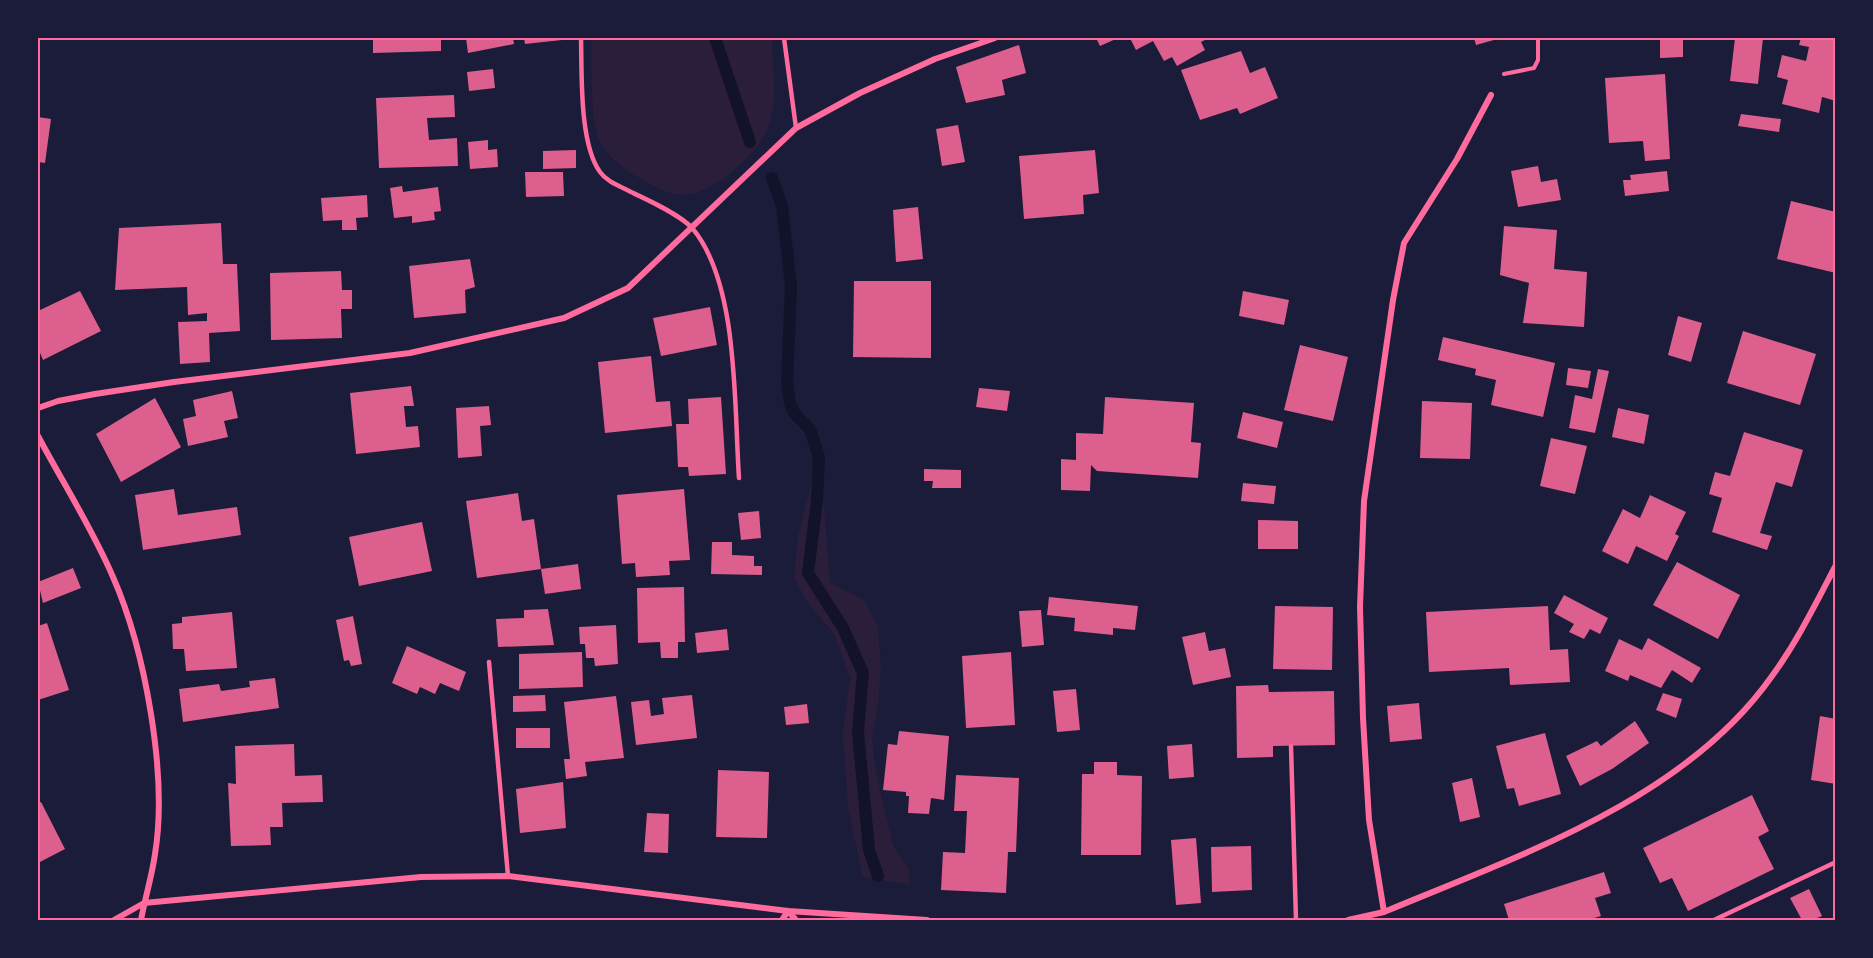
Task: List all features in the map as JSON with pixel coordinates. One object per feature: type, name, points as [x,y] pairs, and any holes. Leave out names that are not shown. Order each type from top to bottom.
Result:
[{"type":"street","points":[[38,408],[58,401],[140,387],[410,353],[564,318],[628,288],[796,128],[860,93],[935,58],[995,38]]},
{"type":"street","points":[[1384,912],[1369,820],[1363,718],[1359,607],[1364,501],[1393,300],[1404,243],[1457,159],[1491,95]]},
{"type":"street","points":[[38,436],[114,577],[140,664],[156,762],[159,808],[156,852],[141,921]]},
{"type":"street","points":[[1348,921],[1384,912],[1594,822],[1685,762],[1728,727],[1772,678],[1836,566]]},
{"type":"street","points":[[114,921],[144,903],[421,877],[508,876],[788,911],[927,921]]},
{"type":"street","points":[[782,921],[788,911]]},
{"type":"street","points":[[788,911],[796,921]]},
{"type":"lane","points":[[581,38],[587,135],[600,172],[609,181],[659,207],[692,228],[714,265],[725,304],[739,477]]},
{"type":"lane","points":[[784,38],[796,128]]},
{"type":"lane","points":[[489,662],[508,876]]},
{"type":"lane","points":[[1291,746],[1296,921]]},
{"type":"lane","points":[[1714,921],[1836,862]]},
{"type":"lane","points":[[1384,912],[1384,921]]},
{"type":"path","points":[[1491,95],[1499,78],[1506,73],[1534,68],[1538,60],[1538,38]]},
{"type":"shaded area","points":[[591,38],[772,38],[773,106],[768,128],[762,139],[732,172],[707,189],[694,194],[670,193],[636,176],[614,160],[598,138],[593,102]]},
{"type":"shaded area","points":[[816,464],[821,467],[830,583],[864,600],[878,627],[881,668],[878,706],[872,735],[875,768],[893,845],[909,870],[910,885],[863,877],[848,809],[843,734],[850,678],[834,634],[808,603],[794,578],[798,537]]},
{"type":"building","points":[[373,38],[441,38],[441,51],[373,53]]},
{"type":"building","points":[[466,38],[513,38],[514,44],[468,53]]},
{"type":"building","points":[[524,38],[561,38],[562,40],[525,44]]},
{"type":"building","points":[[1096,38],[1118,38],[1100,46]]},
{"type":"building","points":[[1130,38],[1209,38],[1201,42],[1205,50],[1177,66],[1172,57],[1164,61],[1153,41],[1136,50]]},
{"type":"building","points":[[1474,38],[1501,38],[1476,45]]},
{"type":"building","points":[[1660,38],[1683,38],[1683,57],[1660,58]]},
{"type":"building","points":[[1735,38],[1763,38],[1758,84],[1730,81]]},
{"type":"building","points":[[1801,38],[1836,38],[1836,101],[1822,97],[1819,113],[1782,104],[1788,80],[1777,77],[1782,55],[1806,61],[1809,47],[1799,45]]},
{"type":"building","points":[[1019,45],[1026,73],[1002,80],[1005,95],[966,103],[956,67]]},
{"type":"building","points":[[1241,51],[1250,73],[1265,67],[1278,98],[1240,114],[1237,108],[1200,120],[1181,70]]},
{"type":"building","points":[[493,69],[495,88],[469,91],[467,72]]},
{"type":"building","points":[[1665,74],[1670,159],[1645,161],[1643,141],[1609,143],[1605,78]]},
{"type":"building","points":[[454,95],[455,117],[427,118],[429,140],[457,138],[458,166],[379,168],[376,98]]},
{"type":"building","points":[[1741,114],[1781,119],[1779,132],[1738,126]]},
{"type":"building","points":[[38,117],[51,119],[45,163],[38,162]]},
{"type":"building","points":[[958,125],[965,162],[942,166],[936,129]]},
{"type":"building","points":[[488,140],[488,150],[497,149],[498,167],[470,169],[468,142]]},
{"type":"building","points":[[576,150],[576,168],[543,169],[543,151]]},
{"type":"building","points":[[1095,150],[1099,193],[1083,195],[1084,214],[1024,219],[1019,156]]},
{"type":"building","points":[[1538,166],[1541,182],[1557,179],[1561,200],[1518,207],[1511,171]]},
{"type":"building","points":[[1667,171],[1669,191],[1625,196],[1623,180],[1631,180],[1630,175]]},
{"type":"building","points":[[525,172],[563,172],[564,196],[526,197]]},
{"type":"building","points":[[402,186],[403,192],[438,187],[441,211],[434,212],[435,220],[412,223],[412,216],[394,218],[390,188]]},
{"type":"building","points":[[367,195],[368,217],[356,218],[357,230],[342,230],[342,220],[323,221],[321,198]]},
{"type":"building","points":[[1791,201],[1836,212],[1836,273],[1777,259]]},
{"type":"building","points":[[918,207],[923,259],[896,262],[893,210]]},
{"type":"building","points":[[221,223],[223,264],[237,264],[240,331],[209,333],[210,362],[180,364],[178,322],[207,321],[207,313],[188,315],[187,287],[115,290],[119,228]]},
{"type":"building","points":[[1504,226],[1557,230],[1554,269],[1587,272],[1584,327],[1523,323],[1529,283],[1500,275]]},
{"type":"building","points":[[470,259],[475,287],[465,290],[466,313],[414,318],[409,266]]},
{"type":"building","points":[[341,271],[342,290],[352,290],[352,309],[341,309],[342,338],[271,340],[270,273]]},
{"type":"building","points":[[854,281],[931,281],[931,358],[853,357]]},
{"type":"building","points":[[80,291],[101,331],[43,360],[38,348],[38,311]]},
{"type":"building","points":[[1243,291],[1289,300],[1284,325],[1239,316]]},
{"type":"building","points":[[710,307],[717,345],[661,356],[653,318]]},
{"type":"building","points":[[1678,316],[1702,323],[1691,362],[1668,355]]},
{"type":"building","points":[[1743,331],[1816,354],[1800,405],[1727,383]]},
{"type":"building","points":[[1443,337],[1555,363],[1543,417],[1491,405],[1496,380],[1475,375],[1476,369],[1438,360]]},
{"type":"building","points":[[1300,345],[1348,357],[1333,421],[1284,410]]},
{"type":"building","points":[[651,356],[656,402],[670,401],[672,426],[605,433],[598,362]]},
{"type":"building","points":[[1568,368],[1591,371],[1588,388],[1566,385]]},
{"type":"building","points":[[1598,369],[1609,371],[1595,433],[1569,428],[1575,395],[1592,399]]},
{"type":"building","points":[[411,386],[414,406],[404,406],[406,427],[418,426],[420,447],[356,454],[350,393]]},
{"type":"building","points":[[979,388],[1010,391],[1007,411],[976,407]]},
{"type":"building","points":[[232,391],[238,418],[224,421],[228,437],[188,446],[183,419],[196,416],[193,400]]},
{"type":"building","points":[[721,397],[726,474],[689,476],[688,467],[678,467],[676,424],[689,424],[688,399]]},
{"type":"building","points":[[1105,397],[1194,403],[1191,442],[1201,443],[1198,478],[1097,471],[1091,465],[1090,491],[1061,490],[1061,459],[1076,460],[1076,433],[1103,434]]},
{"type":"building","points":[[155,398],[181,447],[121,482],[96,434]]},
{"type":"building","points":[[1422,401],[1472,403],[1470,459],[1420,458]]},
{"type":"building","points":[[489,406],[491,425],[480,426],[482,456],[458,458],[456,408]]},
{"type":"building","points":[[1618,408],[1649,415],[1644,444],[1612,437]]},
{"type":"building","points":[[1243,412],[1283,422],[1277,448],[1237,438]]},
{"type":"building","points":[[1744,432],[1803,450],[1792,487],[1776,482],[1760,533],[1772,536],[1767,550],[1712,532],[1722,498],[1709,494],[1715,472],[1730,476]]},
{"type":"building","points":[[1551,438],[1587,446],[1575,494],[1540,486]]},
{"type":"building","points":[[924,469],[961,470],[961,488],[932,488],[933,481],[924,481]]},
{"type":"building","points":[[1243,483],[1276,486],[1274,504],[1241,501]]},
{"type":"building","points":[[174,489],[178,515],[237,507],[241,535],[143,550],[135,495]]},
{"type":"building","points":[[684,489],[690,560],[669,561],[670,575],[636,577],[635,563],[622,564],[617,495]]},
{"type":"building","points":[[518,493],[522,521],[534,519],[541,569],[477,578],[466,501]]},
{"type":"building","points":[[1650,495],[1686,512],[1675,534],[1679,536],[1667,561],[1636,546],[1628,564],[1602,551],[1623,509],[1640,518]]},
{"type":"building","points":[[759,511],[761,538],[741,540],[738,513]]},
{"type":"building","points":[[1258,520],[1298,521],[1298,549],[1258,549]]},
{"type":"building","points":[[422,522],[432,571],[359,586],[349,537]]},
{"type":"building","points":[[712,542],[732,542],[732,555],[754,556],[754,566],[762,566],[762,575],[711,574]]},
{"type":"building","points":[[1677,562],[1740,595],[1718,639],[1653,605]]},
{"type":"building","points":[[578,564],[581,589],[545,594],[541,569]]},
{"type":"building","points":[[73,568],[81,588],[43,603],[38,582]]},
{"type":"building","points":[[684,587],[685,642],[678,642],[678,658],[661,658],[660,642],[638,643],[637,588]]},
{"type":"building","points":[[1564,595],[1608,618],[1600,634],[1590,629],[1584,639],[1569,632],[1574,624],[1554,613]]},
{"type":"building","points":[[1049,597],[1138,606],[1135,630],[1113,628],[1113,635],[1074,631],[1075,618],[1047,615]]},
{"type":"building","points":[[1275,606],[1333,607],[1332,670],[1273,669]]},
{"type":"building","points":[[1548,606],[1550,650],[1568,649],[1570,682],[1510,685],[1509,668],[1429,672],[1426,612]]},
{"type":"building","points":[[548,609],[554,645],[498,647],[496,619],[524,618],[524,610]]},
{"type":"building","points":[[1041,610],[1044,645],[1022,647],[1019,611]]},
{"type":"building","points":[[232,612],[237,668],[186,671],[184,649],[173,649],[172,624],[182,623],[182,617]]},
{"type":"building","points":[[353,616],[362,664],[351,666],[349,660],[344,661],[336,620]]},
{"type":"building","points":[[47,623],[69,690],[38,700],[38,626]]},
{"type":"building","points":[[616,625],[618,664],[595,666],[594,658],[586,658],[585,644],[580,644],[579,627]]},
{"type":"building","points":[[727,629],[729,650],[697,653],[695,633]]},
{"type":"building","points":[[1205,632],[1209,651],[1225,648],[1231,677],[1193,685],[1182,637]]},
{"type":"building","points":[[1648,638],[1701,668],[1692,683],[1672,670],[1661,688],[1630,675],[1628,681],[1605,671],[1619,639],[1642,650]]},
{"type":"building","points":[[407,646],[466,672],[459,691],[440,683],[435,694],[420,687],[417,694],[392,683]]},
{"type":"building","points":[[582,652],[583,687],[519,689],[519,654]]},
{"type":"building","points":[[1011,652],[1015,725],[966,728],[962,656]]},
{"type":"building","points":[[275,678],[279,708],[183,722],[179,689],[219,684],[221,691],[250,687],[249,681]]},
{"type":"building","points":[[1268,685],[1269,692],[1334,691],[1335,745],[1273,746],[1273,757],[1237,758],[1236,686]]},
{"type":"building","points":[[1076,689],[1080,730],[1057,732],[1053,691]]},
{"type":"building","points":[[1663,693],[1682,699],[1676,718],[1656,710]]},
{"type":"building","points":[[545,695],[546,711],[513,712],[513,696]]},
{"type":"building","points":[[692,695],[697,738],[636,745],[631,702],[649,700],[651,716],[664,714],[662,698]]},
{"type":"building","points":[[616,696],[624,758],[585,762],[587,776],[566,779],[564,759],[570,759],[564,702]]},
{"type":"building","points":[[1419,703],[1422,739],[1390,742],[1387,706]]},
{"type":"building","points":[[807,704],[809,723],[786,725],[784,707]]},
{"type":"building","points":[[1820,716],[1836,719],[1836,784],[1811,780]]},
{"type":"building","points":[[1635,721],[1649,743],[1612,769],[1580,786],[1566,756],[1597,741],[1601,746]]},
{"type":"building","points":[[516,728],[550,728],[550,748],[516,748]]},
{"type":"building","points":[[899,731],[949,736],[944,800],[931,798],[929,814],[908,813],[909,796],[906,796],[906,792],[883,790],[888,744],[897,745]]},
{"type":"building","points":[[1545,733],[1561,794],[1519,806],[1514,788],[1507,789],[1496,746]]},
{"type":"building","points":[[294,744],[295,776],[322,775],[323,802],[282,803],[283,827],[270,827],[271,845],[231,846],[228,783],[236,784],[235,746]]},
{"type":"building","points":[[1192,744],[1194,777],[1169,779],[1167,746]]},
{"type":"building","points":[[1094,762],[1117,762],[1117,775],[1142,776],[1141,855],[1081,855],[1082,774],[1094,774]]},
{"type":"building","points":[[718,770],[769,772],[767,838],[716,837]]},
{"type":"building","points":[[956,775],[1019,778],[1016,852],[1008,852],[1006,893],[941,890],[943,852],[965,853],[967,811],[954,811]]},
{"type":"building","points":[[1472,778],[1480,817],[1460,822],[1452,783]]},
{"type":"building","points":[[563,782],[566,828],[520,833],[516,789]]},
{"type":"building","points":[[1752,795],[1769,831],[1758,837],[1774,869],[1688,911],[1672,878],[1660,883],[1643,848]]},
{"type":"building","points":[[41,802],[65,849],[38,863],[38,803]]},
{"type":"building","points":[[647,813],[669,814],[668,853],[644,852]]},
{"type":"building","points":[[1196,838],[1201,903],[1176,905],[1171,840]]},
{"type":"building","points":[[1251,846],[1252,890],[1212,892],[1211,847]]},
{"type":"building","points":[[1604,872],[1611,893],[1595,898],[1601,916],[1587,920],[1509,920],[1504,904]]},
{"type":"building","points":[[1809,889],[1822,916],[1812,920],[1802,920],[1790,898]]},
{"type":"waterway","points":[[715,38],[750,142]]},
{"type":"waterway","points":[[772,178],[782,206],[791,286],[787,383],[790,403],[794,413],[810,429],[819,457],[817,500],[808,573],[843,628],[863,673],[858,732],[869,850],[878,876]]}]
